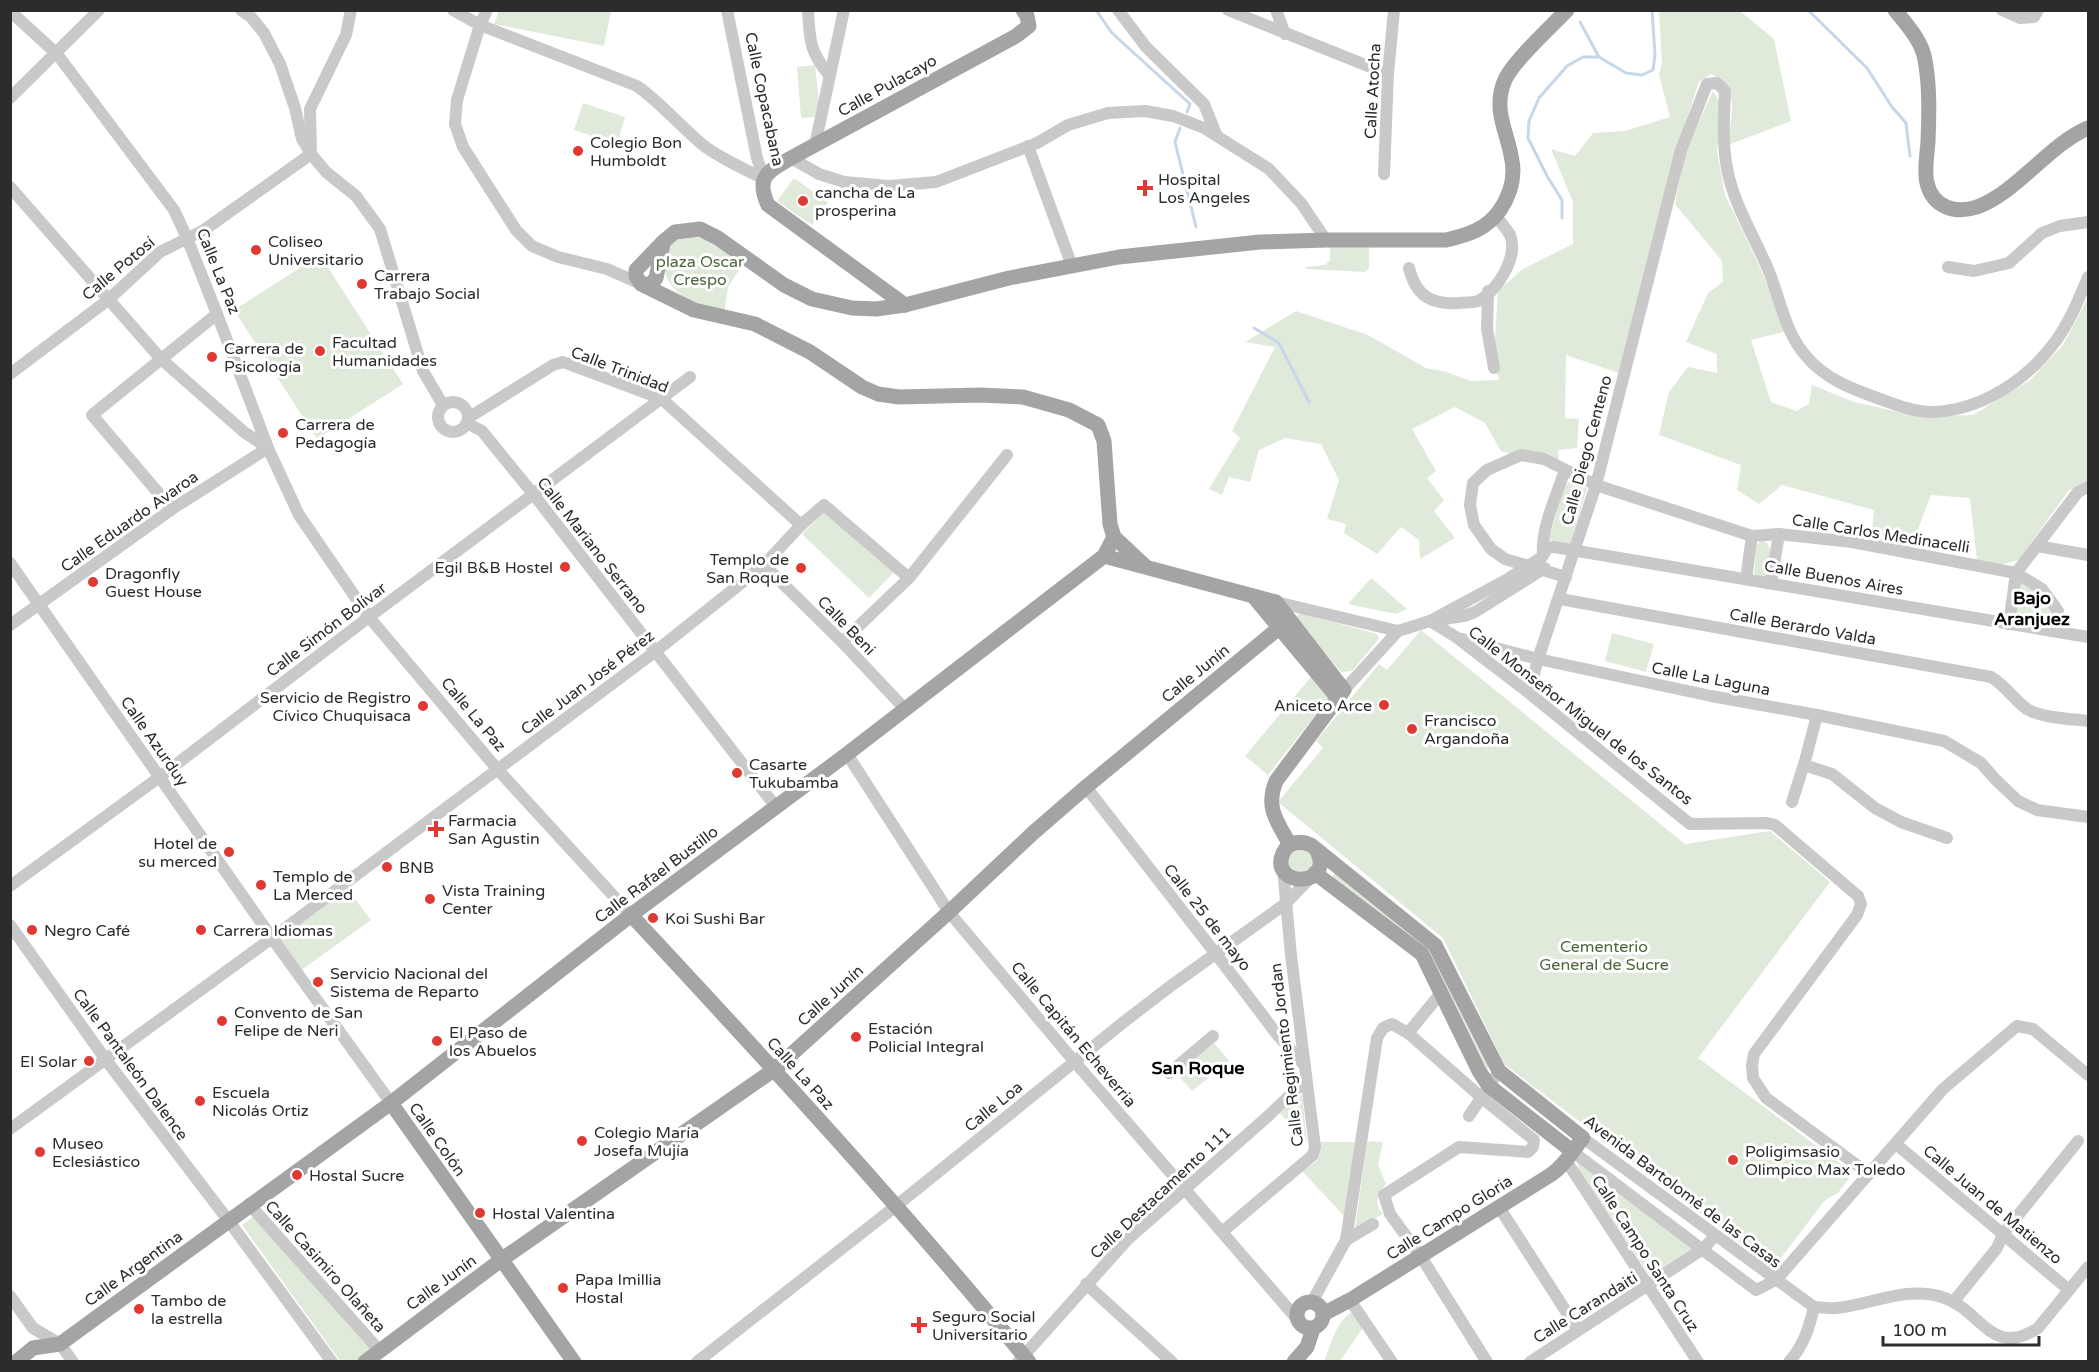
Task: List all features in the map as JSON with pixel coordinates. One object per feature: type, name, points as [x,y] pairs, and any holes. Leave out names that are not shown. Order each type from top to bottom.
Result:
[{"type":"main road","name":"Calle Pulacayo","points":[[764,178],[774,168],[791,158],[1016,36],[1029,26],[1023,10]]},
{"type":"main road","points":[[1145,566],[1114,537],[1110,524],[1104,441],[1098,425],[1069,410],[1023,397],[980,395],[899,397],[879,394],[862,387],[810,352],[755,324],[694,310],[680,303],[649,280],[636,276],[640,266],[675,232],[700,229],[718,238],[784,285],[812,299],[852,308],[876,309],[905,305],[1009,278],[1119,258],[1248,244],[1326,240],[1446,240],[1465,236],[1483,228],[1496,216],[1508,198],[1514,181],[1514,166],[1501,116],[1500,97],[1504,81],[1567,10]]},
{"type":"main road","points":[[1895,10],[1913,32],[1925,58],[1929,87],[1926,182],[1935,199],[1945,207],[1959,211],[1978,207],[1995,198],[2067,141],[2088,128]]},
{"type":"main road","name":"Calle Copacabana","points":[[764,178],[762,191],[768,205],[905,305]]},
{"type":"main road","points":[[649,280],[664,241]]},
{"type":"main road","points":[[1114,537],[1104,556],[1276,602],[1285,622]]},
{"type":"main road","name":"Calle Rafael Bustillo","points":[[228,1220],[391,1103],[631,915],[847,754],[1104,556]]},
{"type":"main road","points":[[1253,596],[1285,622],[1341,693],[1272,789],[1273,814],[1290,845]]},
{"type":"main road","name":"Calle Junín","points":[[365,1362],[501,1260],[775,1069],[1033,833],[1285,622]]},
{"type":"main road","points":[[1305,842],[1316,849],[1320,861],[1313,875],[1298,880],[1292,878],[1283,869],[1282,857],[1290,845],[1305,842]]},
{"type":"main road","name":"Avenida Bartolomé de las Casas","points":[[1316,849],[1436,945],[1499,1071],[1583,1138]]},
{"type":"main road","name":"Avenida Bartolomé de las Casas","points":[[1313,875],[1422,954],[1479,1071],[1485,1092],[1570,1156]]},
{"type":"main road","name":"Calle La Paz","points":[[631,915],[775,1069],[896,1206],[1024,1359]]},
{"type":"main road","name":"Calle Colón","points":[[391,1103],[574,1362]]},
{"type":"main road","name":"Calle Campo Gloria","points":[[1318,1308],[1350,1300],[1552,1174],[1570,1156],[1583,1138]]},
{"type":"main road","name":"Calle Argentina","points":[[60,1344],[228,1220]]},
{"type":"main road","points":[[1300,1360],[1313,1329],[1322,1322],[1318,1308],[1300,1307],[1297,1319],[1302,1326],[1313,1329]]},
{"type":"main road","points":[[16,1362],[33,1348],[60,1344]]},
{"type":"street","points":[[10,98],[99,10]]},
{"type":"street","points":[[241,10],[251,17],[264,33],[275,54],[295,108],[302,139],[311,154],[327,172],[356,196],[380,229],[423,371],[443,405]]},
{"type":"street","points":[[311,154],[310,109],[346,35],[351,10]]},
{"type":"street","points":[[453,10],[480,24],[636,86],[649,95],[703,145],[719,156],[764,178]]},
{"type":"street","points":[[487,10],[480,24],[457,100],[455,124],[463,147],[516,230],[532,246],[558,257],[649,280]]},
{"type":"street","name":"Calle Copacabana","points":[[727,10],[757,158],[764,178]]},
{"type":"street","points":[[808,10],[811,47],[817,60],[829,75]]},
{"type":"street","points":[[815,145],[844,10]]},
{"type":"street","points":[[1118,10],[1146,47],[1204,104],[1216,134]]},
{"type":"street","points":[[1228,10],[1388,74]]},
{"type":"street","points":[[1276,10],[1286,34]]},
{"type":"street","name":"Calle Atocha","points":[[1384,174],[1388,74],[1394,10]]},
{"type":"street","points":[[2002,10],[2020,18],[2034,17],[2038,10]]},
{"type":"street","name":"Calle La Paz","points":[[10,11],[57,54],[174,210],[187,238],[268,448],[299,515],[369,617],[498,770],[631,915]]},
{"type":"street","name":"Calle Diego Centeno","points":[[1529,693],[1538,659],[1560,599],[1596,485],[1681,150],[1707,84],[1717,83],[1725,91],[1723,148],[1735,196],[1768,271],[1792,337],[1804,355],[1823,374],[1862,393],[1906,408],[1931,412],[1963,408],[1983,402],[2004,390],[2031,368],[2055,342],[2076,306],[2088,277]]},
{"type":"street","points":[[791,158],[819,174],[844,182],[889,186],[936,182],[1037,143],[1068,124],[1108,112],[1144,111],[1173,116],[1204,128],[1269,168],[1301,203],[1326,240]]},
{"type":"street","points":[[1028,146],[1072,266]]},
{"type":"street","name":"Calle Potosí","points":[[10,374],[108,300],[160,252],[204,230],[311,154]]},
{"type":"street","points":[[10,187],[161,358],[244,432],[268,448]]},
{"type":"street","points":[[1409,268],[1413,285],[1438,303],[1478,301],[1502,280],[1512,255],[1510,236],[1496,216]]},
{"type":"street","points":[[1948,267],[1974,271],[2009,264],[2042,233],[2060,226],[2088,222]]},
{"type":"street","points":[[606,268],[640,266]]},
{"type":"street","points":[[1488,291],[1487,329],[1494,368]]},
{"type":"street","points":[[172,509],[92,415],[217,314]]},
{"type":"street","name":"Calle Trinidad","points":[[468,421],[553,365],[562,362],[662,399],[801,525]]},
{"type":"street","name":"Calle Simón Bolívar","points":[[10,886],[160,776],[690,377]]},
{"type":"street","points":[[453,402],[466,409],[468,421],[461,431],[451,433],[441,428],[437,418],[443,405],[453,402]]},
{"type":"street","name":"Calle Mariano Serrano","points":[[468,421],[482,431],[534,495],[776,807]]},
{"type":"street","name":"Calle Eduardo Avaroa","points":[[10,625],[172,509],[268,448]]},
{"type":"street","points":[[842,642],[909,578],[1007,455]]},
{"type":"street","name":"Calle Carlos Medinacelli","points":[[1528,566],[1505,560],[1491,549],[1474,525],[1470,505],[1473,483],[1487,470],[1521,455],[1544,459],[1596,485],[1752,536],[1779,534],[1852,542],[2016,573],[2042,589],[2058,611],[2058,632]]},
{"type":"street","points":[[1543,562],[1542,545],[1552,506],[1565,470]]},
{"type":"street","points":[[2009,624],[2016,573],[2078,492],[2088,487]]},
{"type":"street","name":"Calle Juan José Pérez","points":[[10,1129],[272,938],[656,651],[764,565],[801,525],[824,505],[909,578]]},
{"type":"street","points":[[1771,583],[1779,534]]},
{"type":"street","points":[[1746,579],[1752,536]]},
{"type":"street","points":[[2037,546],[2088,555]]},
{"type":"street","points":[[1341,693],[1398,631],[1430,621],[1475,612],[1543,562],[1547,548],[1554,547],[1563,553],[1562,563]]},
{"type":"street","name":"Calle Buenos Aires","points":[[1554,547],[2088,637]]},
{"type":"street","points":[[1430,621],[1528,566],[1543,562],[1554,568],[1575,550]]},
{"type":"street","points":[[1543,562],[1566,577]]},
{"type":"street","name":"Calle Azurduy","points":[[10,563],[272,938]]},
{"type":"street","name":"Calle Beni","points":[[764,565],[842,642],[905,709]]},
{"type":"street","name":"Calle Berardo Valda","points":[[1560,599],[1991,677],[2028,710],[2088,721]]},
{"type":"street","points":[[1276,602],[1398,631]]},
{"type":"street","name":"Calle Monseñor Miguel de los Santos","points":[[1430,621],[1529,693],[1690,824],[1767,823],[1775,825],[1858,896],[1861,904],[1857,915],[1754,1054],[1752,1065],[1754,1078],[1766,1098],[1869,1174]]},
{"type":"street","name":"Calle La Laguna","points":[[1455,637],[1538,659],[1711,696],[1944,741],[1982,763],[2018,801],[2037,810],[2088,817]]},
{"type":"street","points":[[1791,802],[1804,765],[1817,715]]},
{"type":"street","name":"Calle Capitán Echeverria","points":[[847,754],[949,912],[1074,1061],[1297,1319]]},
{"type":"street","points":[[1804,765],[1832,774],[1875,808],[1901,822],[1947,838]]},
{"type":"street","name":"Calle 25 de mayo","points":[[1086,787],[1276,1033],[1305,1066]]},
{"type":"street","name":"Calle Regimiento Jordan","points":[[1222,1232],[1312,1155],[1315,1147],[1285,904],[1283,869]]},
{"type":"street","name":"Calle Loa","points":[[697,1362],[896,1206],[1074,1061],[1172,985],[1285,904],[1313,875]]},
{"type":"street","name":"Calle Pantaleón Dalence","points":[[10,925],[106,1060],[228,1220]]},
{"type":"street","name":"Calle Colón","points":[[272,938],[391,1103]]},
{"type":"street","points":[[1408,1032],[1441,993]]},
{"type":"street","points":[[1318,1308],[1346,1240],[1377,1038],[1383,1028],[1392,1024],[1408,1032],[1485,1092],[1534,1140],[1533,1147],[1528,1152],[1459,1148],[1384,1195],[1390,1214],[1420,1255],[1487,1362]]},
{"type":"street","points":[[2088,1075],[2033,1029],[2017,1026],[1943,1089],[1776,1280],[1814,1307],[1836,1308],[1903,1294],[1918,1293],[1939,1296],[1954,1301],[1994,1335],[2011,1339],[2027,1335],[2038,1328],[2088,1267]]},
{"type":"street","points":[[1168,1073],[1213,1036]]},
{"type":"street","points":[[1469,1116],[1499,1071]]},
{"type":"street","name":"Calle Destacamento 111","points":[[1024,1359],[1086,1284],[1128,1239],[1306,1080]]},
{"type":"street","name":"Avenida Bartolomé de las Casas","points":[[1570,1156],[1703,1249],[1756,1290],[1776,1280],[1583,1138]]},
{"type":"street","points":[[1954,1301],[1997,1248],[2003,1234],[2078,1141]]},
{"type":"street","name":"Calle Juan de Matienzo","points":[[1896,1144],[2069,1290]]},
{"type":"street","name":"Calle Campo Santa Cruz","points":[[1570,1156],[1648,1286],[1698,1362]]},
{"type":"street","name":"Calle Casimiro Olañeta","points":[[249,1204],[379,1350]]},
{"type":"street","points":[[1499,1207],[1578,1330]]},
{"type":"street","points":[[228,1220],[332,1362]]},
{"type":"street","points":[[1346,1240],[1373,1224]]},
{"type":"street","name":"Calle Carandaiti","points":[[1530,1362],[1703,1249],[1715,1236]]},
{"type":"street","points":[[1086,1284],[1172,1362]]},
{"type":"street","points":[[10,1296],[33,1328],[60,1344],[73,1362]]},
{"type":"street","points":[[1350,1300],[1392,1362]]},
{"type":"street","points":[[1790,1362],[1807,1335],[1814,1307]]},
{"type":"green space","points":[[499,10],[611,11],[604,46],[494,24]]},
{"type":"green space","points":[[1659,11],[1740,11],[1774,39],[1791,121],[1728,145],[1732,114],[1731,95],[1721,80],[1711,74],[1699,82],[1679,142],[1619,373],[1566,355],[1565,418],[1579,419],[1577,448],[1558,450],[1560,469],[1501,451],[1485,423],[1455,407],[1412,429],[1436,471],[1427,478],[1444,500],[1434,511],[1455,538],[1420,559],[1419,540],[1401,527],[1377,554],[1344,533],[1346,524],[1327,519],[1339,480],[1321,444],[1285,438],[1259,450],[1250,482],[1229,477],[1222,495],[1209,489],[1240,438],[1232,431],[1275,347],[1245,342],[1296,311],[1368,335],[1426,368],[1447,372],[1471,381],[1499,380],[1494,354],[1498,291],[1523,269],[1573,244],[1573,202],[1551,149],[1575,156],[1593,133],[1625,131],[1670,117],[1659,75],[1662,63]]},
{"type":"green space","points":[[815,65],[819,102],[815,117],[801,118],[797,67]]},
{"type":"green space","points":[[1713,91],[1722,106],[1717,151],[1725,195],[1758,263],[1787,331],[1751,340],[1771,402],[1796,411],[1809,404],[1812,385],[1854,402],[1916,416],[1973,415],[2030,380],[2063,345],[2088,297],[2088,484],[2069,490],[2019,560],[2000,565],[1977,561],[1970,498],[1931,495],[1910,550],[1871,542],[1874,510],[1782,485],[1759,504],[1737,490],[1741,465],[1659,435],[1669,392],[1688,367],[1717,373],[1717,354],[1686,342],[1708,293],[1723,282],[1722,261],[1675,204],[1686,150]]},
{"type":"green space","points":[[583,103],[625,117],[617,144],[574,130]]},
{"type":"green space","name":"cancha de La prosperina","points":[[794,178],[828,202],[812,225],[777,201]]},
{"type":"green space","name":"plaza Oscar Crespo","points":[[682,236],[708,241],[743,264],[728,287],[724,314],[684,297],[669,282],[665,273],[665,255],[669,243]]},
{"type":"green space","points":[[1330,244],[1369,245],[1369,268],[1365,272],[1306,269],[1305,267],[1325,265],[1330,260]]},
{"type":"green space","points":[[320,255],[403,384],[317,439],[234,310]]},
{"type":"green space","points":[[1570,481],[1578,481],[1587,489],[1570,544],[1549,540],[1563,489]]},
{"type":"green space","points":[[827,510],[894,572],[869,598],[802,534]]},
{"type":"green space","points":[[1761,541],[1766,542],[1771,550],[1768,576],[1763,578],[1754,573],[1757,545]]},
{"type":"green space","points":[[1371,578],[1407,609],[1396,614],[1348,604]]},
{"type":"green space","points":[[2019,579],[2039,593],[2049,604],[2054,627],[2014,619]]},
{"type":"green space","points":[[1300,613],[1377,634],[1379,639],[1352,671],[1341,672],[1295,618]]},
{"type":"green space","name":"Cementerio General de Sucre","points":[[1421,630],[1685,844],[1770,831],[1830,882],[1698,1058],[1853,1173],[1838,1193],[1825,1200],[1777,1263],[1770,1266],[1504,1064],[1443,938],[1278,802],[1323,748],[1316,741],[1379,664],[1387,670]]},
{"type":"green space","points":[[1612,633],[1654,644],[1646,672],[1605,661]]},
{"type":"green space","points":[[1311,677],[1329,698],[1268,775],[1245,756]]},
{"type":"green space","points":[[1296,846],[1313,852],[1311,871],[1292,874],[1285,856]]},
{"type":"green space","points":[[1335,873],[1429,944],[1490,1065],[1489,1068],[1486,1069],[1430,955],[1333,879]]},
{"type":"green space","points":[[345,886],[371,920],[300,971],[278,938]]},
{"type":"green space","points":[[1214,1043],[1229,1061],[1192,1091],[1177,1074]]},
{"type":"green space","points":[[1302,1094],[1307,1142],[1280,1113]]},
{"type":"green space","points":[[1320,1142],[1355,1142],[1345,1217],[1302,1171],[1319,1157]]},
{"type":"green space","points":[[1383,1142],[1378,1165],[1386,1184],[1377,1202],[1383,1214],[1355,1229],[1367,1143]]},
{"type":"green space","points":[[1577,1160],[1690,1246],[1691,1251],[1651,1277],[1579,1172]]},
{"type":"green space","points":[[253,1217],[371,1347],[370,1353],[360,1361],[340,1361],[242,1225]]},
{"type":"green space","points":[[1353,1312],[1364,1326],[1340,1361],[1324,1362],[1338,1327]]},
{"type":"waterway","points":[[1096,10],[1112,33],[1190,104],[1187,112]]},
{"type":"waterway","points":[[1580,22],[1599,57],[1626,73],[1642,75],[1653,70],[1655,55],[1652,10]]},
{"type":"waterway","points":[[1808,10],[1867,68],[1892,107],[1906,123],[1910,156]]},
{"type":"waterway","points":[[1562,218],[1562,200],[1528,138],[1529,121],[1539,98],[1567,66],[1583,57],[1599,57]]},
{"type":"waterway","points":[[1180,128],[1175,142],[1196,227]]},
{"type":"waterway","points":[[1254,328],[1279,343],[1309,402]]},
{"type":"place","name":"Colegio Bon Humboldt","points":[[578,151]]},
{"type":"place","name":"Hospital Los Angeles","points":[[1145,188]]},
{"type":"place","name":"cancha de La prosperina","points":[[803,201]]},
{"type":"place","name":"Coliseo Universitario","points":[[256,250]]},
{"type":"place","name":"Carrera Trabajo Social","points":[[362,284]]},
{"type":"place","name":"Facultad Humanidades","points":[[320,351]]},
{"type":"place","name":"Carrera de Psicología","points":[[212,357]]},
{"type":"place","name":"Carrera de Pedagogía","points":[[283,433]]},
{"type":"place","name":"Egil B&B Hostel","points":[[565,567]]},
{"type":"place","name":"Templo de San Roque","points":[[801,568]]},
{"type":"place","name":"Dragonfly Guest House","points":[[93,582]]},
{"type":"place","name":"Aniceto Arce","points":[[1384,705]]},
{"type":"place","name":"Servicio de Registro Cívico Chuquisaca","points":[[423,706]]},
{"type":"place","name":"Francisco Argandoña","points":[[1412,729]]},
{"type":"place","name":"Casarte Tukubamba","points":[[737,773]]},
{"type":"place","name":"Farmacia San Agustin","points":[[436,829]]},
{"type":"place","name":"Hotel de su merced","points":[[229,852]]},
{"type":"place","name":"BNB","points":[[387,867]]},
{"type":"place","name":"Templo de La Merced","points":[[261,885]]},
{"type":"place","name":"Vista Training Center","points":[[430,899]]},
{"type":"place","name":"Koi Sushi Bar","points":[[653,918]]},
{"type":"place","name":"Negro Café","points":[[32,930]]},
{"type":"place","name":"Carrera Idiomas","points":[[201,930]]},
{"type":"place","name":"Servicio Nacional del Sistema de Reparto","points":[[318,982]]},
{"type":"place","name":"Convento de San Felipe de Neri","points":[[222,1021]]},
{"type":"place","name":"Estación Policial Integral","points":[[856,1037]]},
{"type":"place","name":"El Paso de los Abuelos","points":[[437,1041]]},
{"type":"place","name":"El Solar","points":[[89,1061]]},
{"type":"place","name":"Escuela Nicolás Ortiz","points":[[200,1101]]},
{"type":"place","name":"Colegio María Josefa Mujía","points":[[582,1141]]},
{"type":"place","name":"Museo Eclesiástico","points":[[40,1152]]},
{"type":"place","name":"Poligimsasio Olimpico Max Toledo","points":[[1733,1160]]},
{"type":"place","name":"Hostal Sucre","points":[[297,1175]]},
{"type":"place","name":"Hostal Valentina","points":[[480,1213]]},
{"type":"place","name":"Papa Imillia Hostal","points":[[563,1288]]},
{"type":"place","name":"Tambo de la estrella","points":[[139,1309]]},
{"type":"place","name":"Seguro Social Universitario","points":[[919,1325]]},
{"type":"district","name":"Bajo Aranjuez","points":[[2032,608]]},
{"type":"district","name":"San Roque","points":[[1198,1068]]}]
